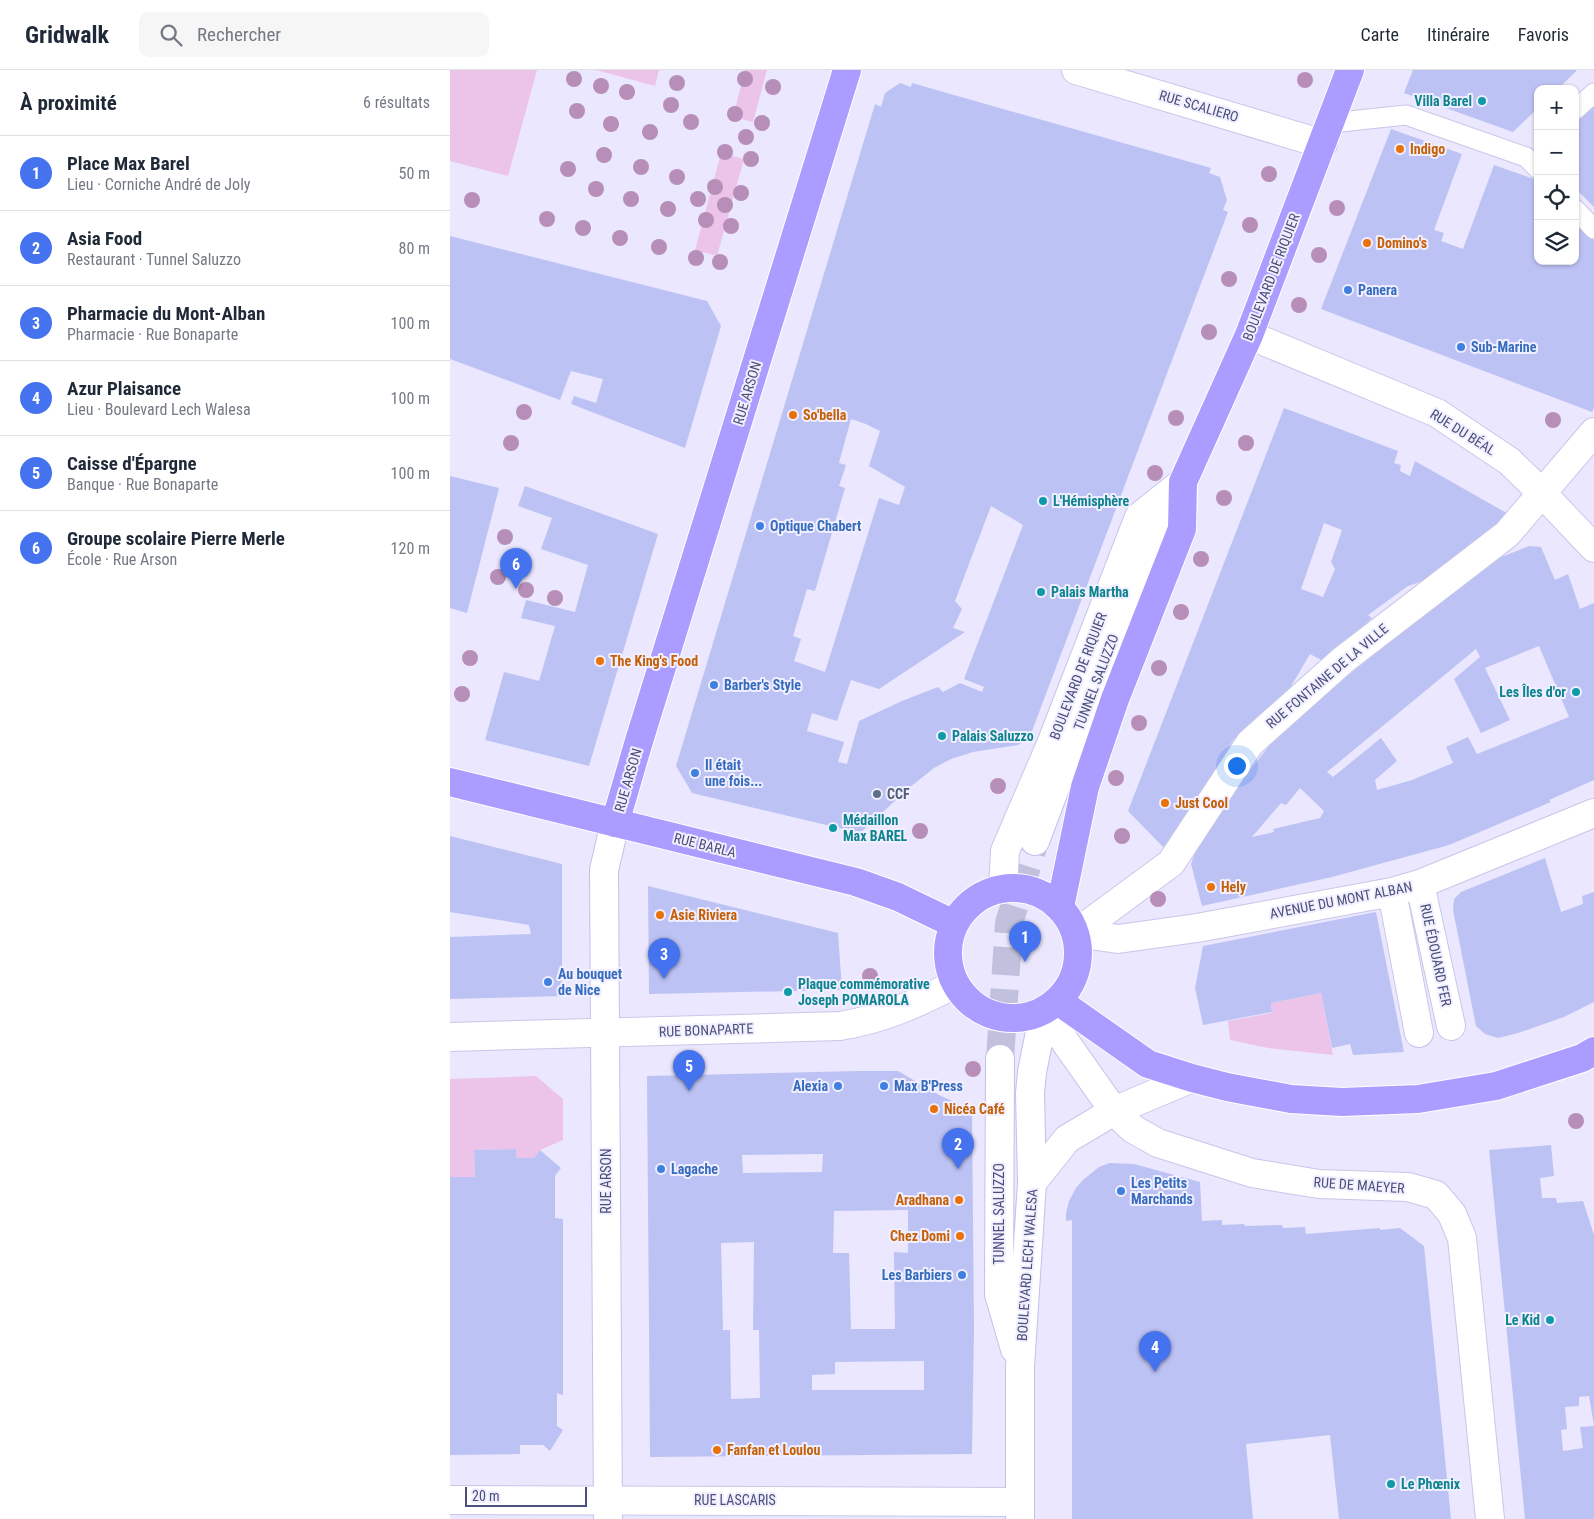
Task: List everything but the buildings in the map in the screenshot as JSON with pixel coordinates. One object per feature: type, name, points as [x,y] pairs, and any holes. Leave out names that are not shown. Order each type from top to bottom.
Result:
[{"type":"main road","name":"RUE ARSON","points":[[615,824],[639,741],[848,70]]},
{"type":"main road","name":"BOULEVARD DE RIQUIER","points":[[1060,906],[1084,786],[1115,700],[1182,529],[1183,482],[1249,335],[1350,70]]},
{"type":"main road","name":"RUE BARLA","points":[[450,782],[856,882],[898,897],[954,924]]},
{"type":"main road","points":[[1003,889],[1024,889],[1044,895],[1060,906],[1076,933],[1079,960],[1073,981],[1051,1006],[1022,1018],[999,1018],[973,1005],[954,984],[948,964],[948,944],[954,924],[966,908],[983,895],[1003,889]]},
{"type":"main road","points":[[1051,1006],[1148,1064],[1192,1078],[1291,1099],[1342,1102],[1418,1099],[1496,1086],[1582,1058],[1594,1051]]},
{"type":"street","name":"RUE SCALIERO","points":[[1076,70],[1326,134]]},
{"type":"street","name":"RUE DU BÉAL","points":[[1249,335],[1437,413],[1509,461],[1594,548]]},
{"type":"street","name":"RUE FONTAINE DE LA VILLE","points":[[1076,933],[1171,862],[1250,743],[1351,654],[1507,534],[1594,432]]},
{"type":"street","name":"BOULEVARD DE RIQUIER","points":[[1159,524],[1183,482]]},
{"type":"street","name":"BOULEVARD DE RIQUIER","points":[[1003,889],[1005,851],[1051,744],[1139,517],[1183,482]]},
{"type":"street","name":"TUNNEL SALUZZO","points":[[1035,841],[1104,658],[1159,524]]},
{"type":"street","name":"AVENUE DU MONT ALBAN","points":[[1076,933],[1118,939],[1197,928],[1392,892],[1420,884],[1594,812]]},
{"type":"street","name":"RUE ARSON","points":[[608,1509],[604,870],[615,824]]},
{"type":"street","name":"RUE ÉDOUARD FER","points":[[1420,884],[1451,1026]]},
{"type":"street","points":[[1392,892],[1419,1033]]},
{"type":"street","name":"RUE BONAPARTE","points":[[450,1037],[840,1026],[864,1022],[910,1007],[954,984]]},
{"type":"street","name":"RUE DE MAEYER","points":[[1051,1006],[1114,1111],[1133,1129],[1158,1143],[1252,1173],[1319,1184],[1408,1187],[1436,1195],[1452,1214],[1462,1238],[1490,1519]]},
{"type":"street","name":"BOULEVARD LECH WALESA","points":[[1020,1511],[1020,1367],[1032,1183],[1030,1093],[1032,1072],[1051,1006]]},
{"type":"street","name":"TUNNEL SALUZZO","points":[[1000,1059],[999,1294],[1020,1367]]},
{"type":"street","points":[[1032,1183],[1067,1139],[1114,1111],[1192,1078]]},
{"type":"street","name":"RUE LASCARIS","points":[[450,1500],[608,1509],[1020,1511]]},
{"type":"lane","points":[[1579,106],[1594,93]]},
{"type":"lane","points":[[1326,134],[1406,115],[1534,158]]},
{"type":"lane","points":[[1579,213],[1594,229]]},
{"type":"shaded area","points":[[450,70],[537,70],[508,176],[450,161]]},
{"type":"shaded area","points":[[596,70],[659,70],[655,86]]},
{"type":"shaded area","points":[[745,70],[767,70],[753,122],[733,117]]},
{"type":"shaded area","points":[[721,153],[744,159],[717,256],[695,250]]},
{"type":"shaded area","points":[[1321,993],[1333,1055],[1268,1048],[1230,1040],[1228,1021],[1272,1013],[1271,1003]]},
{"type":"shaded area","points":[[536,1076],[563,1099],[563,1140],[540,1150],[534,1158],[516,1158],[516,1149],[474,1150],[475,1177],[450,1177],[450,1079]]},
{"type":"tunnel","points":[[1000,1059],[1009,923],[1035,841]]},
{"type":"place","name":"Villa Barel","points":[[1482,101]]},
{"type":"place","name":"Indigo","points":[[1400,149]]},
{"type":"place","name":"Domino's","points":[[1367,243]]},
{"type":"place","name":"Panera","points":[[1348,290]]},
{"type":"place","name":"Sub-Marine","points":[[1461,347]]},
{"type":"place","name":"So'bella","points":[[793,415]]},
{"type":"place","name":"L'Hémisphère","points":[[1043,501]]},
{"type":"place","name":"Optique Chabert","points":[[760,526]]},
{"type":"place","name":"Groupe scolaire Pierre Merle","points":[[516,589]]},
{"type":"place","name":"Palais Martha","points":[[1041,592]]},
{"type":"place","name":"The King's Food","points":[[600,661]]},
{"type":"place","name":"Barber's Style","points":[[714,685]]},
{"type":"place","name":"Les Îles d'or","points":[[1576,692]]},
{"type":"place","name":"Palais Saluzzo","points":[[942,736]]},
{"type":"place","name":"Il était une fois...","points":[[695,773]]},
{"type":"place","name":"CCF","points":[[877,794]]},
{"type":"place","name":"Just Cool","points":[[1165,803]]},
{"type":"place","name":"Médaillon Max BAREL","points":[[833,828]]},
{"type":"place","name":"Hely","points":[[1211,887]]},
{"type":"place","name":"Asie Riviera","points":[[660,915]]},
{"type":"place","name":"Place Max Barel","points":[[1025,962]]},
{"type":"place","name":"Pharmacie du Mont-Alban","points":[[664,979]]},
{"type":"place","name":"Au bouquet de Nice","points":[[548,982]]},
{"type":"place","name":"Plaque commémorative Joseph POMAROLA","points":[[788,992]]},
{"type":"place","name":"Alexia","points":[[838,1086]]},
{"type":"place","name":"Max B'Press","points":[[884,1086]]},
{"type":"place","name":"Caisse d'Épargne","points":[[689,1091]]},
{"type":"place","name":"Nicéa Café","points":[[934,1109]]},
{"type":"place","name":"Lagache","points":[[661,1169]]},
{"type":"place","name":"Asia Food","points":[[958,1169]]},
{"type":"place","name":"Les Petits Marchands","points":[[1121,1191]]},
{"type":"place","name":"Aradhana","points":[[959,1200]]},
{"type":"place","name":"Chez Domi","points":[[960,1236]]},
{"type":"place","name":"Les Barbiers","points":[[962,1275]]},
{"type":"place","name":"Le Kid","points":[[1550,1320]]},
{"type":"place","name":"Azur Plaisance","points":[[1155,1372]]},
{"type":"place","name":"Fanfan et Loulou","points":[[717,1450]]},
{"type":"place","name":"Le Phœnix","points":[[1391,1484]]}]
